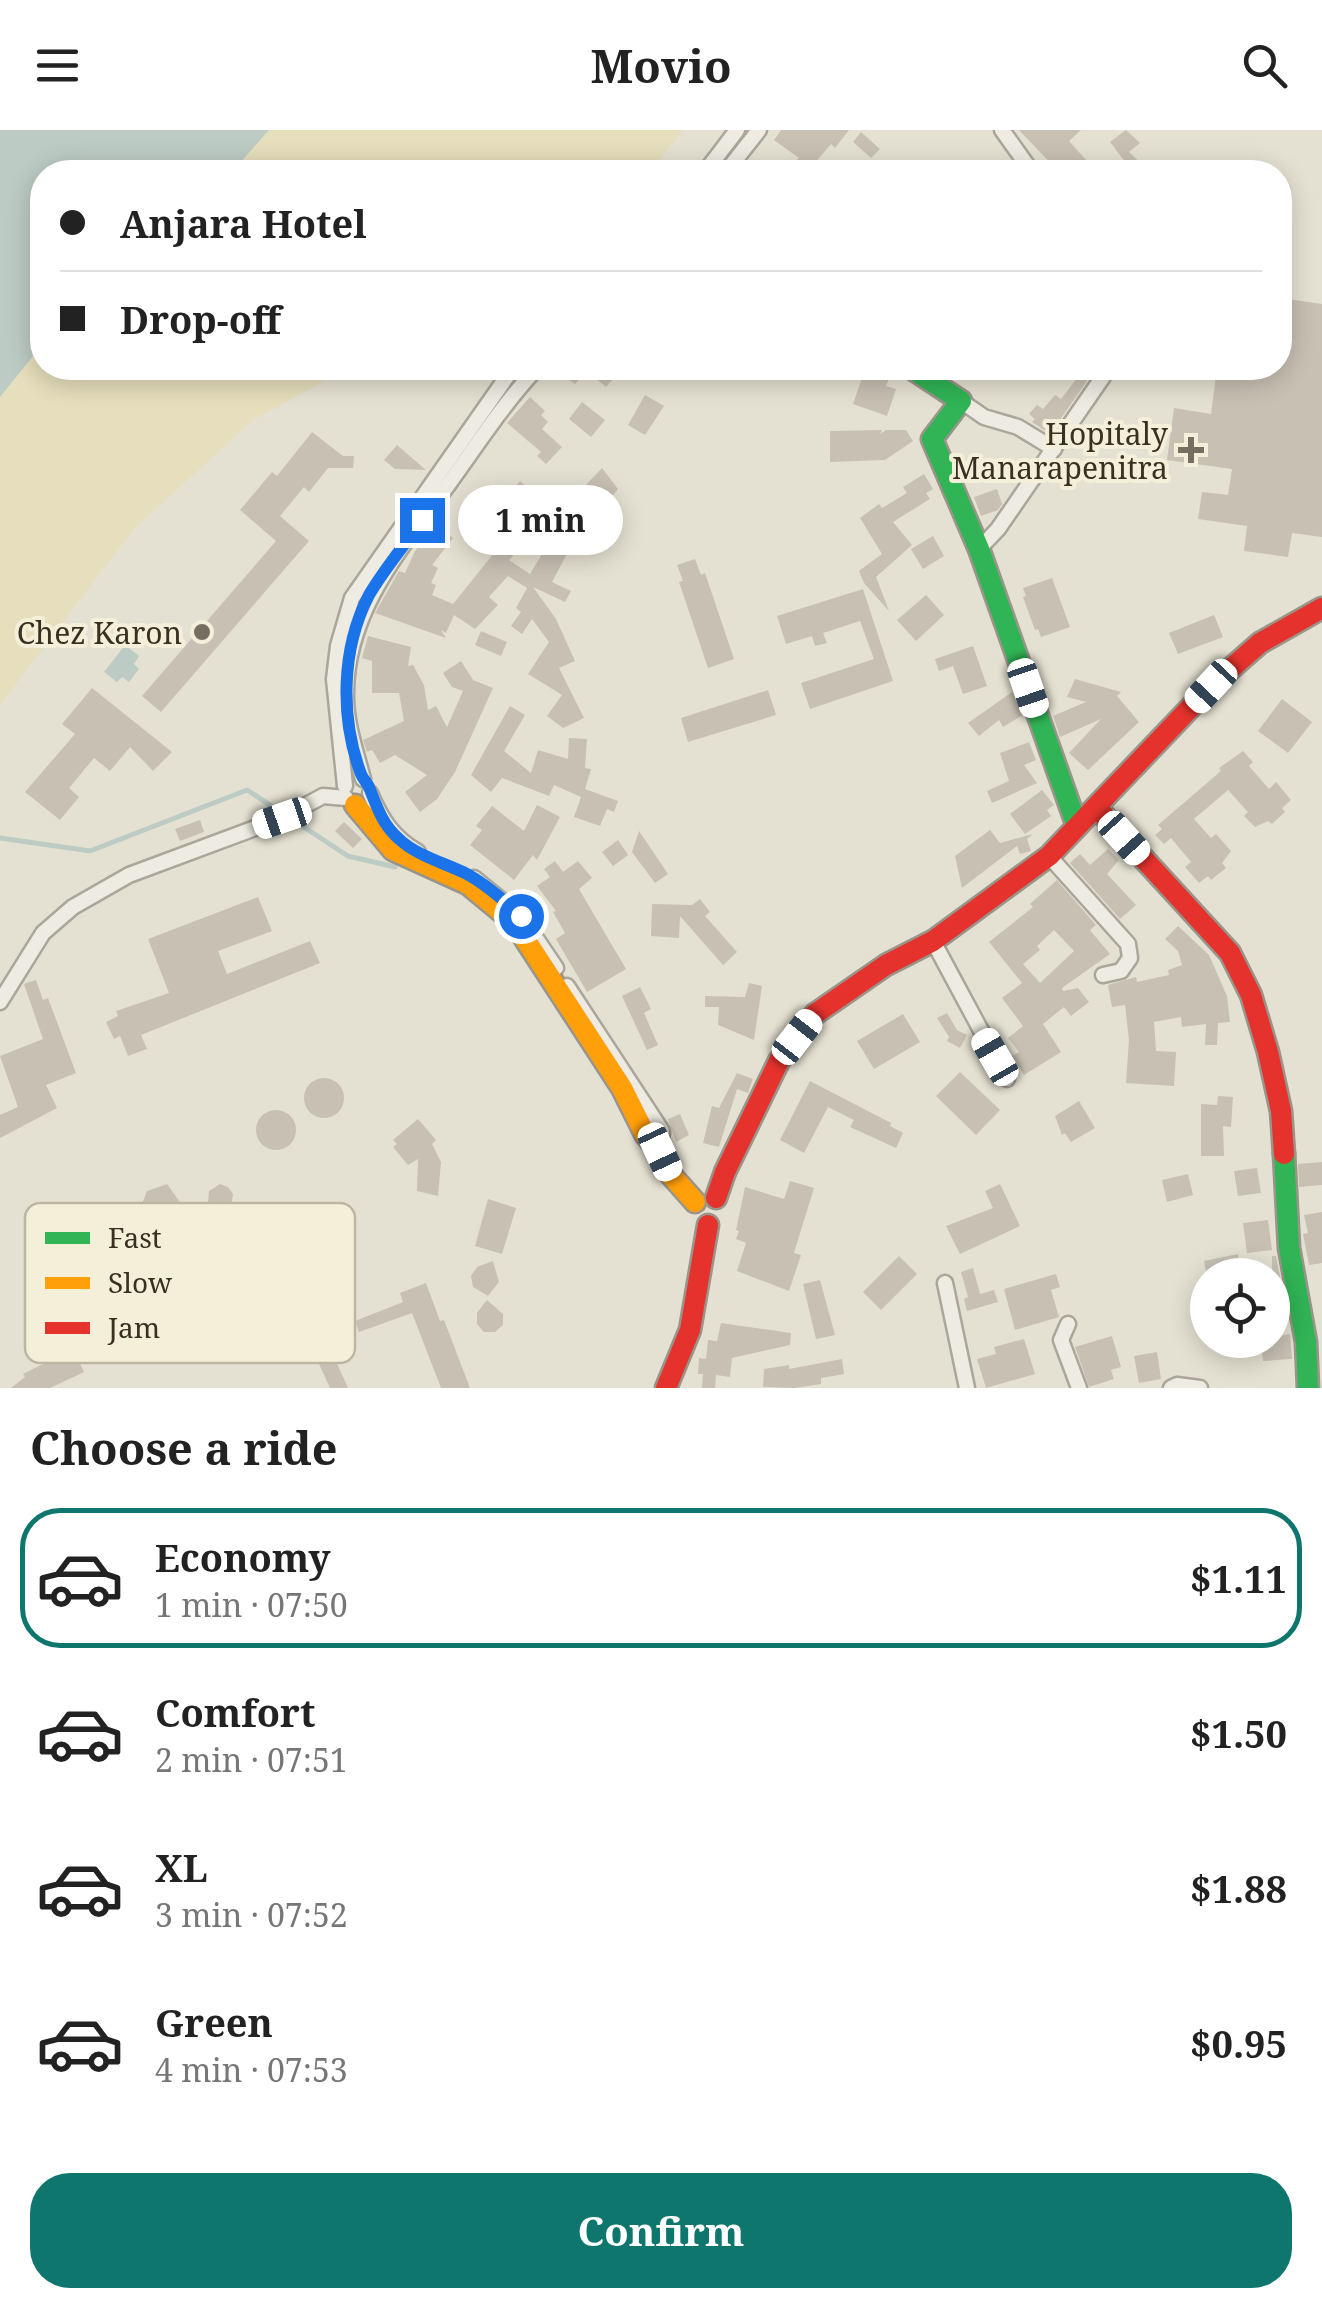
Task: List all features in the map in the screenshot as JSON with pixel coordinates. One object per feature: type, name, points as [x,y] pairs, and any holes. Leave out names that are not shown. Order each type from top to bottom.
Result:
[{"type":"street","points":[[714,160],[737,130]]},
{"type":"street","points":[[735,160],[759,130]]},
{"type":"street","points":[[1002,130],[1023,160]]},
{"type":"street","points":[[505,380],[352,598],[338,646],[334,678],[354,796],[370,827],[394,850],[468,884],[514,922],[622,1088],[670,1175],[706,1200],[722,1205],[717,1222],[708,1224],[685,1347],[666,1388]]},
{"type":"street","points":[[354,796],[362,779],[346,696],[354,640],[370,595],[528,380]]},
{"type":"street","points":[[929,380],[984,417],[1018,427],[1054,448]]},
{"type":"street","points":[[979,548],[998,530],[1101,380]]},
{"type":"street","points":[[961,401],[932,439],[979,548],[1077,826]]},
{"type":"street","points":[[706,1200],[725,1172],[778,1061],[815,1014],[886,965],[933,941],[1049,856],[1211,686],[1260,642],[1322,608]]},
{"type":"street","points":[[0,1002],[43,933],[73,907],[129,875],[282,818],[324,796],[354,796]]},
{"type":"street","points":[[1098,808],[1230,953],[1250,995],[1281,1111],[1289,1248],[1306,1342],[1308,1388]]},
{"type":"street","points":[[1049,856],[1128,944],[1130,958],[1121,971],[1103,976]]},
{"type":"street","points":[[933,941],[1007,1078]]},
{"type":"street","points":[[945,1283],[967,1388]]},
{"type":"street","points":[[1068,1324],[1062,1340],[1078,1388]]},
{"type":"street","points":[[1171,1388],[1200,1388]]},
{"type":"sand","points":[[269,130],[683,130],[659,160],[243,160]]},
{"type":"sand","points":[[30,360],[30,380],[327,380],[253,420],[133,530],[0,705],[0,397]]},
{"type":"shaded area","points":[[0,130],[269,130],[243,160],[30,160],[30,360],[0,397]]},
{"type":"shaded area","points":[[125,645],[139,656],[134,664],[139,669],[129,682],[122,677],[117,682],[104,672]]},
{"type":"building","points":[[781,130],[849,130],[835,148],[831,144],[817,160],[797,160],[774,140]]},
{"type":"building","points":[[1019,130],[1081,130],[1069,141],[1086,160],[1048,160]]},
{"type":"building","points":[[1126,130],[1140,143],[1129,152],[1137,160],[1124,160],[1110,142]]},
{"type":"building","points":[[861,132],[880,149],[871,158],[853,142]]},
{"type":"building","points":[[1292,300],[1322,304],[1322,537],[1292,533],[1288,557],[1244,551],[1247,526],[1198,519],[1202,492],[1228,495],[1232,469],[1167,460],[1174,408],[1211,414],[1215,380],[1292,380]]},
{"type":"building","points":[[861,380],[889,380],[886,386],[896,389],[887,416],[853,404]]},
{"type":"building","points":[[1076,380],[1088,380],[1050,434],[1032,422],[1035,419],[1029,414],[1037,405],[1043,409],[1055,395],[1061,399]]},
{"type":"building","points":[[645,395],[664,406],[645,435],[628,425]]},
{"type":"building","points":[[530,397],[545,411],[541,415],[548,422],[542,429],[562,447],[546,464],[537,456],[541,452],[507,423]]},
{"type":"building","points":[[582,402],[605,420],[591,437],[569,419]]},
{"type":"building","points":[[882,430],[880,434],[886,430],[906,430],[913,441],[885,460],[830,462],[830,431]]},
{"type":"building","points":[[312,432],[343,456],[354,456],[353,468],[328,468],[309,492],[304,487],[280,516],[309,541],[161,712],[142,696],[276,541],[240,510],[272,472],[277,476]]},
{"type":"building","points":[[397,445],[426,470],[395,469],[384,460]]},
{"type":"building","points":[[602,468],[618,489],[610,499],[616,507],[606,515],[583,488]]},
{"type":"building","points":[[924,474],[933,489],[926,493],[930,499],[893,522],[912,545],[876,577],[889,611],[864,583],[859,571],[882,554],[860,518],[879,504],[882,508],[907,493],[903,487]]},
{"type":"building","points":[[520,481],[533,493],[510,519],[569,550],[552,582],[571,591],[565,602],[533,587],[556,619],[575,661],[559,668],[584,718],[563,728],[547,716],[562,695],[528,674],[549,642],[532,619],[522,634],[511,626],[521,612],[516,608],[527,588],[508,576],[489,597],[498,605],[475,629],[454,615],[446,633],[441,630],[446,638],[375,613],[399,571],[405,573],[415,551],[436,525],[453,538],[432,565],[438,568],[431,583],[436,585],[432,595],[453,604],[506,538],[499,531],[502,528],[481,506],[487,507],[496,499],[500,503]],"holes":[[[523,544],[542,554],[530,574],[509,560]]]},
{"type":"building","points":[[997,489],[1002,504],[998,510],[981,516],[974,497]]},
{"type":"building","points":[[933,536],[944,556],[923,569],[911,549]]},
{"type":"building","points":[[695,559],[701,575],[705,573],[734,659],[708,668],[679,582],[683,581],[677,565]]},
{"type":"building","points":[[1052,578],[1070,627],[1041,637],[1035,630],[1023,588]]},
{"type":"building","points":[[863,589],[893,681],[810,709],[801,683],[874,659],[860,621],[823,633],[827,643],[815,646],[812,636],[786,644],[777,616]]},
{"type":"building","points":[[926,595],[944,615],[916,641],[897,620]]},
{"type":"building","points":[[1214,615],[1223,637],[1178,654],[1169,633]]},
{"type":"building","points":[[481,631],[507,642],[501,656],[475,645]]},
{"type":"building","points":[[368,636],[411,647],[408,666],[413,665],[424,685],[428,710],[436,706],[447,727],[463,691],[452,687],[443,673],[461,661],[473,680],[493,688],[455,772],[437,799],[420,812],[405,792],[427,775],[395,755],[380,763],[372,750],[367,752],[363,740],[404,721],[399,693],[372,693],[372,661],[362,658]]},
{"type":"building","points":[[973,646],[987,686],[963,694],[953,666],[939,671],[935,659]]},
{"type":"building","points":[[1075,679],[1121,692],[1117,696],[1139,722],[1088,770],[1069,753],[1101,719],[1060,737],[1053,716],[1086,702],[1067,697]]},
{"type":"building","points":[[92,688],[172,752],[153,771],[130,747],[110,771],[94,758],[69,788],[79,797],[60,820],[25,792],[75,734],[62,724]]},
{"type":"building","points":[[768,690],[776,715],[688,742],[681,718]]},
{"type":"building","points":[[1012,692],[1023,715],[1003,727],[999,720],[979,736],[968,723]]},
{"type":"building","points":[[1282,699],[1312,722],[1288,753],[1258,731]]},
{"type":"building","points":[[510,706],[525,715],[504,751],[531,773],[538,750],[568,759],[569,738],[587,739],[585,768],[591,769],[585,789],[618,801],[614,812],[607,809],[600,826],[574,817],[581,797],[554,785],[549,796],[502,778],[491,792],[471,775]]},
{"type":"building","points":[[1029,742],[1036,760],[1024,765],[1037,783],[992,803],[987,791],[1009,781],[1000,753]]},
{"type":"building","points":[[1243,751],[1253,762],[1249,766],[1269,789],[1276,782],[1291,800],[1272,824],[1268,821],[1255,827],[1244,816],[1248,812],[1228,790],[1194,819],[1211,838],[1216,834],[1231,851],[1222,863],[1226,868],[1211,880],[1208,876],[1199,883],[1185,867],[1191,862],[1171,838],[1164,844],[1155,835],[1162,829],[1158,825]]},
{"type":"building","points":[[1042,790],[1054,805],[1047,810],[1051,816],[1025,834],[1010,814]]},
{"type":"building","points":[[537,805],[560,817],[537,860],[533,855],[514,880],[470,845],[482,830],[476,826],[492,806],[524,831]]},
{"type":"building","points":[[200,820],[204,832],[180,841],[175,829]]},
{"type":"building","points":[[344,822],[362,839],[353,848],[335,831]]},
{"type":"building","points":[[990,830],[1000,843],[1033,834],[1027,839],[1031,851],[1020,854],[1017,846],[962,888],[955,856]]},
{"type":"building","points":[[639,831],[668,874],[655,883],[632,852]]},
{"type":"building","points":[[618,840],[628,855],[613,866],[602,852]]},
{"type":"building","points":[[1108,849],[1119,860],[1107,874],[1136,905],[1120,919],[1070,863],[1080,854],[1090,865]]},
{"type":"building","points":[[555,861],[563,872],[578,861],[592,878],[579,889],[626,969],[587,992],[556,939],[565,933],[553,912],[556,911],[537,886],[550,877],[544,869]]},
{"type":"building","points":[[1057,880],[1096,925],[1090,930],[1110,954],[1062,988],[1078,988],[1089,1002],[1071,1016],[1064,1007],[1043,1024],[1061,1052],[1024,1075],[1012,1056],[1019,1052],[1008,1038],[1023,1026],[1002,998],[1022,983],[989,942],[1033,907],[1030,904]],"holes":[[[1054,930],[1074,951],[1040,983],[1023,964],[1040,950],[1037,946]]]},
{"type":"building","points":[[258,897],[272,931],[218,951],[227,974],[310,941],[320,963],[141,1035],[147,1049],[128,1056],[120,1036],[114,1039],[106,1022],[118,1016],[116,1011],[169,993],[148,939]]},
{"type":"building","points":[[700,899],[710,912],[705,916],[737,952],[723,965],[680,916],[679,938],[651,936],[652,904],[692,905]]},
{"type":"building","points":[[1178,926],[1209,955],[1227,996],[1230,1022],[1218,1023],[1217,1045],[1205,1045],[1206,1024],[1182,1027],[1181,1017],[1154,1022],[1156,1051],[1176,1052],[1174,1086],[1126,1083],[1129,1040],[1125,1005],[1112,1007],[1108,985],[1136,977],[1137,982],[1169,975],[1168,970],[1182,965],[1178,951],[1165,939]]},
{"type":"building","points":[[36,980],[43,1000],[48,998],[76,1073],[46,1085],[57,1108],[0,1138],[0,1115],[18,1107],[0,1056],[43,1039],[24,984]]},
{"type":"building","points":[[749,983],[762,986],[754,1040],[718,1025],[719,1007],[705,1007],[705,996],[745,997]]},
{"type":"building","points":[[640,987],[651,1009],[644,1013],[658,1045],[647,1050],[622,996]]},
{"type":"building","points":[[947,1013],[957,1030],[967,1035],[960,1048],[947,1041],[949,1037],[937,1018]]},
{"type":"building","points":[[903,1014],[920,1042],[874,1069],[857,1041]]},
{"type":"building","points":[[960,1072],[1000,1110],[976,1135],[936,1096]]},
{"type":"building","points":[[737,1073],[753,1079],[748,1093],[737,1089],[719,1147],[703,1143],[712,1106],[719,1108]]},
{"type":"building","points":[[324,1078],[338,1084],[344,1098],[338,1112],[324,1118],[310,1112],[304,1098],[310,1084]]},
{"type":"building","points":[[810,1081],[891,1123],[903,1133],[896,1148],[850,1127],[854,1120],[828,1107],[804,1153],[780,1140]]},
{"type":"building","points":[[1218,1096],[1233,1097],[1231,1127],[1223,1126],[1224,1156],[1201,1156],[1201,1104],[1217,1105]]},
{"type":"building","points":[[1079,1101],[1095,1128],[1071,1142],[1065,1133],[1062,1135],[1055,1116]]},
{"type":"building","points":[[276,1110],[290,1116],[296,1130],[290,1144],[276,1150],[262,1144],[256,1130],[262,1116]]},
{"type":"building","points":[[680,1114],[689,1135],[676,1142],[668,1119]]},
{"type":"building","points":[[418,1119],[436,1140],[432,1144],[441,1162],[438,1196],[417,1191],[418,1159],[408,1165],[393,1147],[397,1144],[393,1140]]},
{"type":"building","points":[[1322,1162],[1322,1185],[1299,1187],[1298,1164]]},
{"type":"building","points":[[1257,1168],[1261,1193],[1238,1196],[1234,1171]]},
{"type":"building","points":[[1188,1174],[1193,1195],[1167,1202],[1162,1180]]},
{"type":"building","points":[[790,1181],[814,1188],[794,1253],[801,1255],[789,1291],[737,1271],[746,1243],[736,1239],[736,1230],[745,1187],[784,1199]]},
{"type":"building","points":[[167,1184],[181,1203],[142,1203],[147,1191]]},
{"type":"building","points":[[220,1184],[228,1187],[233,1194],[232,1203],[208,1203],[209,1191]]},
{"type":"building","points":[[1000,1184],[1020,1226],[960,1254],[946,1226],[993,1208],[985,1191]]},
{"type":"building","points":[[488,1199],[516,1208],[502,1254],[475,1246]]},
{"type":"building","points":[[1322,1212],[1322,1263],[1309,1265],[1304,1215]]},
{"type":"building","points":[[1268,1220],[1272,1250],[1247,1253],[1243,1223]]},
{"type":"building","points":[[899,1256],[917,1274],[881,1310],[863,1292]]},
{"type":"building","points":[[493,1261],[499,1282],[488,1296],[473,1287],[471,1276],[477,1267]]},
{"type":"building","points":[[973,1268],[980,1294],[994,1290],[998,1302],[967,1311],[964,1299],[968,1297],[961,1272]]},
{"type":"building","points":[[1056,1274],[1060,1287],[1051,1290],[1059,1317],[1015,1330],[1004,1289]]},
{"type":"building","points":[[820,1280],[835,1335],[816,1339],[803,1284]]},
{"type":"building","points":[[426,1283],[470,1388],[441,1388],[412,1313],[359,1332],[355,1321],[403,1302],[400,1293]]},
{"type":"building","points":[[487,1300],[503,1314],[503,1325],[495,1332],[484,1332],[477,1324],[477,1313]]},
{"type":"building","points":[[721,1323],[791,1333],[790,1345],[732,1358],[730,1377],[716,1375],[715,1388],[702,1388],[699,1358],[706,1359],[708,1340],[717,1341]]},
{"type":"building","points":[[1290,1334],[1292,1359],[1263,1358],[1290,1358]]},
{"type":"building","points":[[1112,1336],[1121,1367],[1111,1370],[1114,1379],[1089,1387],[1075,1347]]},
{"type":"building","points":[[1024,1339],[1035,1374],[986,1388],[977,1359],[996,1354],[994,1347]]},
{"type":"building","points":[[1157,1352],[1161,1379],[1139,1383],[1134,1356]]},
{"type":"building","points":[[842,1359],[844,1374],[821,1378],[821,1384],[763,1387],[764,1369],[789,1365],[789,1369]]},
{"type":"building","points":[[45,1363],[80,1363],[84,1372],[50,1388],[11,1388],[25,1377],[23,1374]]},
{"type":"building","points":[[319,1363],[337,1363],[348,1388],[330,1388]]},
{"type":"waterway","points":[[0,838],[90,851],[247,790],[348,856],[395,867]]},
{"type":"traffic: fast","points":[[929,380],[961,401],[932,439],[979,549],[1077,826]]},
{"type":"traffic: fast","points":[[1284,1154],[1289,1248],[1306,1342],[1308,1388]]},
{"type":"traffic: slow","points":[[355,805],[393,850],[468,884],[514,922],[622,1088],[671,1175],[695,1202]]},
{"type":"traffic: jam","points":[[716,1198],[779,1061],[815,1014],[886,965],[933,941],[1049,856],[1211,686],[1260,643],[1322,608]]},
{"type":"traffic: jam","points":[[1098,809],[1230,953],[1251,995],[1268,1052],[1281,1111],[1284,1154]]},
{"type":"traffic: jam","points":[[666,1388],[690,1330],[708,1225]]},
{"type":"place","name":"Hopitaly Manarapenitra","points":[[1191,450]]},
{"type":"place","name":"Chez Karon","points":[[202,632]]},
{"type":"route","points":[[422,520],[370,595],[354,640],[346,696],[362,779],[396,837],[414,850],[471,876],[521,916]]}]
